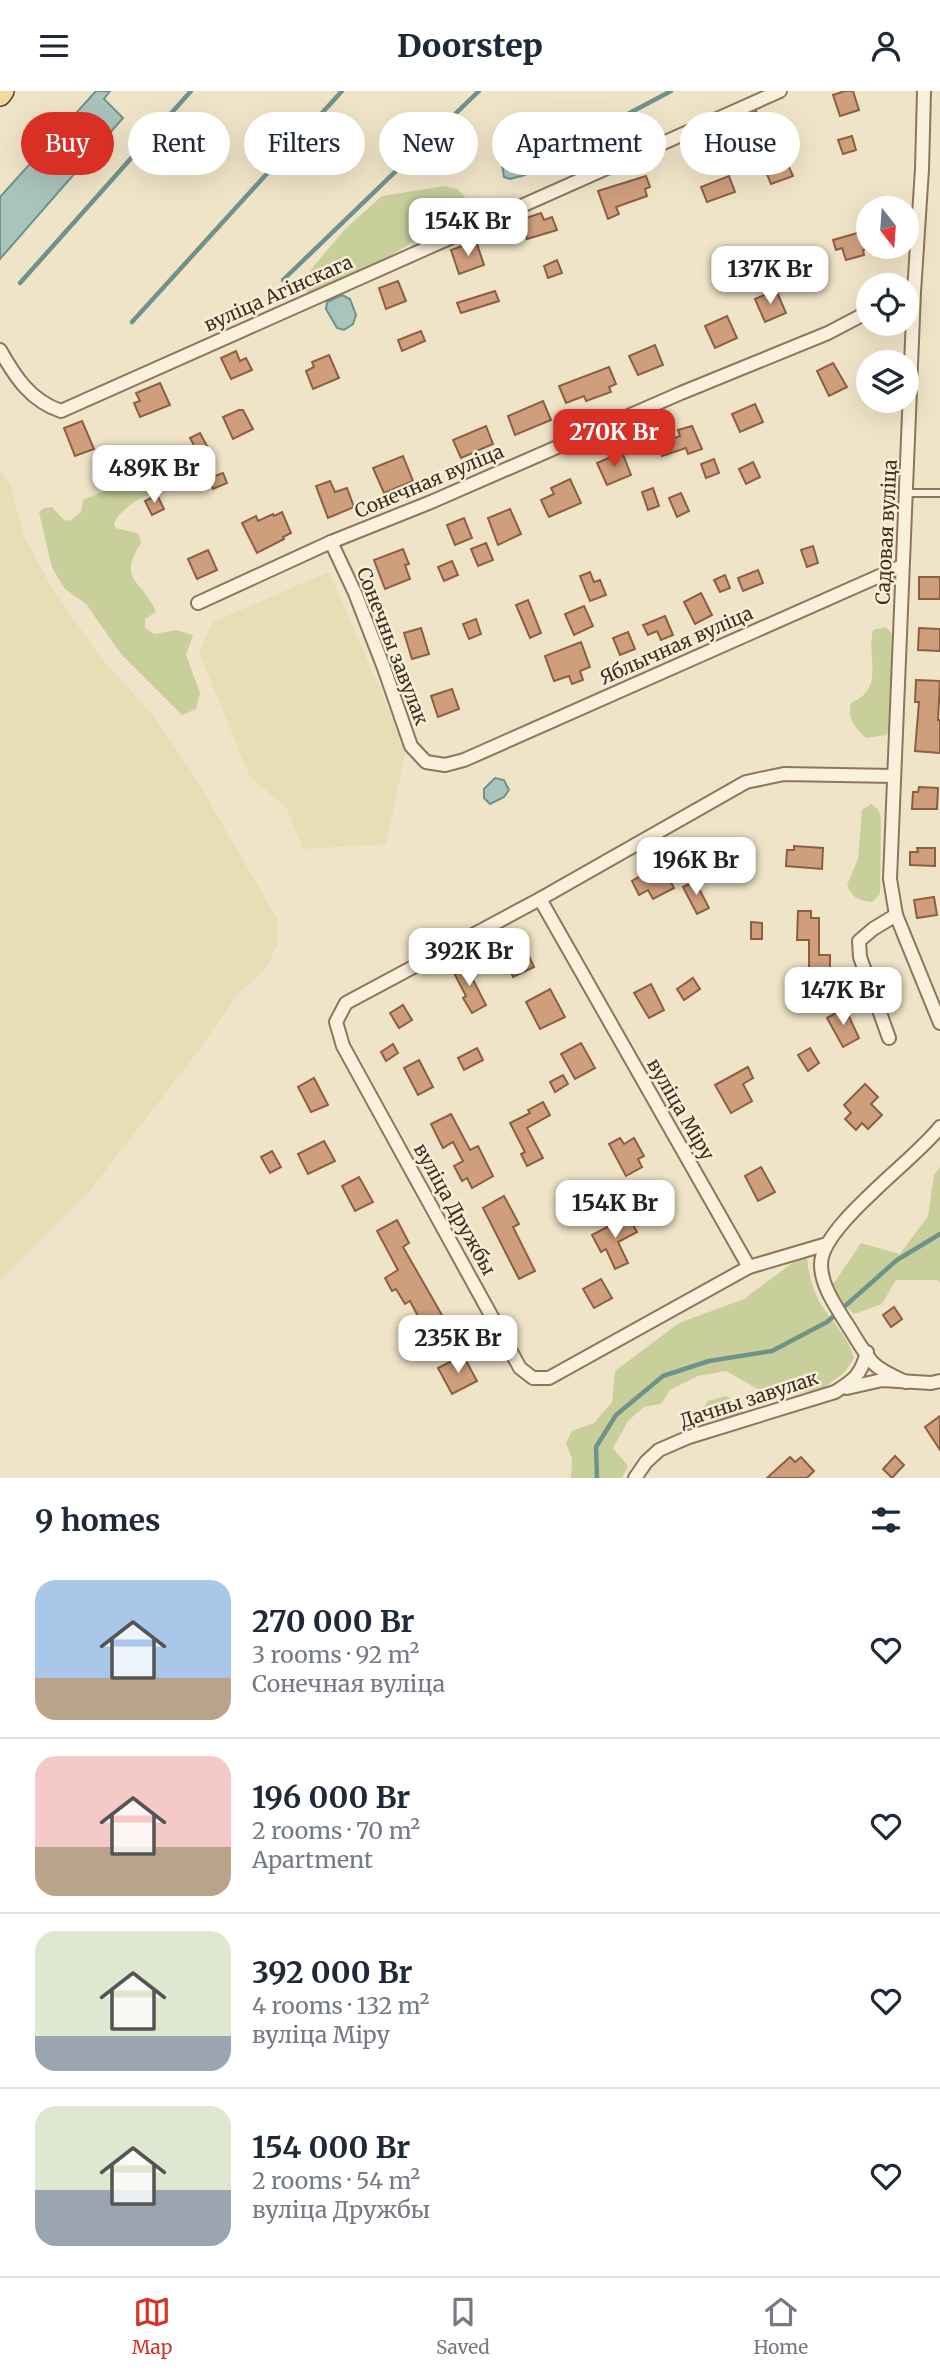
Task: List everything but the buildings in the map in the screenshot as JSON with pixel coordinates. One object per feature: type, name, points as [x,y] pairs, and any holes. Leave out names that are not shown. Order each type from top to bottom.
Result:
[{"type":"main road","points":[[0,95],[3,91]]},
{"type":"street","name":"вуліца Агінскага","points":[[0,350],[25,389],[47,406],[61,411],[780,91]]},
{"type":"street","name":"Садовая вуліца","points":[[912,273],[922,169],[924,91]]},
{"type":"street","name":"Сонечная вуліца","points":[[198,603],[681,393],[828,333],[856,318]]},
{"type":"street","name":"Садовая вуліца","points":[[909,336],[907,493],[890,879],[896,915],[940,1023]]},
{"type":"street","name":"Сонечны завулак","points":[[331,543],[355,593],[411,746],[426,762],[446,765],[464,760]]},
{"type":"street","name":"Яблычная вуліца","points":[[464,760],[902,566]]},
{"type":"street","points":[[540,898],[746,782],[784,774],[894,776]]},
{"type":"street","name":"вуліца Дружбы","points":[[540,898],[346,1003],[336,1022],[343,1046],[513,1356],[520,1368],[533,1378],[549,1378],[749,1267]]},
{"type":"street","name":"вуліца Міру","points":[[540,898],[749,1267]]},
{"type":"street","points":[[889,1038],[860,957],[859,941],[896,915]]},
{"type":"street","points":[[906,1382],[887,1373],[873,1362],[831,1298],[823,1279],[821,1261],[827,1244],[842,1223],[940,1127]]},
{"type":"street","points":[[749,1267],[827,1244]]},
{"type":"street","name":"Дачны завулак","points":[[635,1478],[659,1450],[689,1437],[835,1392],[851,1382],[863,1369],[867,1352]]},
{"type":"street","points":[[835,1392],[882,1380],[931,1383],[940,1381]]},
{"type":"lane","points":[[907,493],[940,493]]},
{"type":"shaded area","points":[[0,468],[10,485],[25,538],[52,588],[101,658],[151,713],[192,772],[278,920],[277,945],[266,969],[237,995],[196,1054],[88,1193],[0,1281]]},
{"type":"shaded area","points":[[329,572],[406,749],[386,844],[303,849],[287,809],[249,775],[199,652],[213,622]]},
{"type":"green space","points":[[445,186],[458,189],[471,205],[465,215],[454,218],[450,210],[434,215],[423,236],[371,267],[310,295],[300,286],[346,228],[382,196]]},
{"type":"green space","points":[[159,450],[176,461],[188,478],[137,501],[120,514],[114,523],[116,528],[139,534],[141,543],[131,565],[132,573],[156,612],[145,619],[145,628],[154,634],[176,630],[193,635],[186,655],[200,693],[196,709],[182,715],[121,654],[86,604],[65,589],[52,568],[39,512],[52,507],[63,519],[70,521],[81,512],[83,500],[120,484]]},
{"type":"green space","points":[[886,627],[892,634],[894,723],[886,735],[866,738],[853,723],[851,703],[862,697],[871,681],[873,630]]},
{"type":"green space","points":[[871,804],[878,809],[881,819],[880,894],[872,902],[856,898],[847,885],[858,859],[862,810]]},
{"type":"green space","points":[[940,1167],[940,1282],[896,1280],[882,1304],[854,1314],[838,1299],[832,1286],[861,1243],[900,1254],[928,1216],[934,1175]]},
{"type":"green space","points":[[807,1258],[816,1295],[844,1336],[854,1358],[845,1372],[824,1388],[774,1398],[726,1371],[698,1376],[670,1390],[661,1404],[644,1407],[628,1421],[613,1448],[628,1466],[622,1478],[571,1478],[572,1459],[566,1443],[572,1431],[594,1423],[612,1402],[615,1371],[679,1323],[744,1299],[796,1260]]},
{"type":"green space","points":[[725,1396],[742,1403],[743,1411],[732,1417],[711,1421],[701,1411],[708,1401]]},
{"type":"water","points":[[96,91],[110,91],[104,99],[123,118],[114,128],[114,112],[77,112]]},
{"type":"water","points":[[21,174],[73,175],[0,259],[0,197]]},
{"type":"water","points":[[504,175],[525,175],[510,179]]},
{"type":"water","points":[[342,295],[350,299],[356,315],[353,324],[344,330],[337,328],[326,309],[327,302]]},
{"type":"water","points":[[495,778],[504,780],[509,790],[504,797],[490,804],[484,798],[484,789]]},
{"type":"waterway","points":[[20,283],[191,91]]},
{"type":"waterway","points":[[132,322],[342,91]]},
{"type":"waterway","points":[[283,280],[479,91]]},
{"type":"waterway","points":[[632,112],[671,91]]},
{"type":"waterway","points":[[597,1478],[596,1447],[616,1415],[663,1376],[709,1361],[772,1351],[827,1322],[897,1260],[940,1234]]}]
